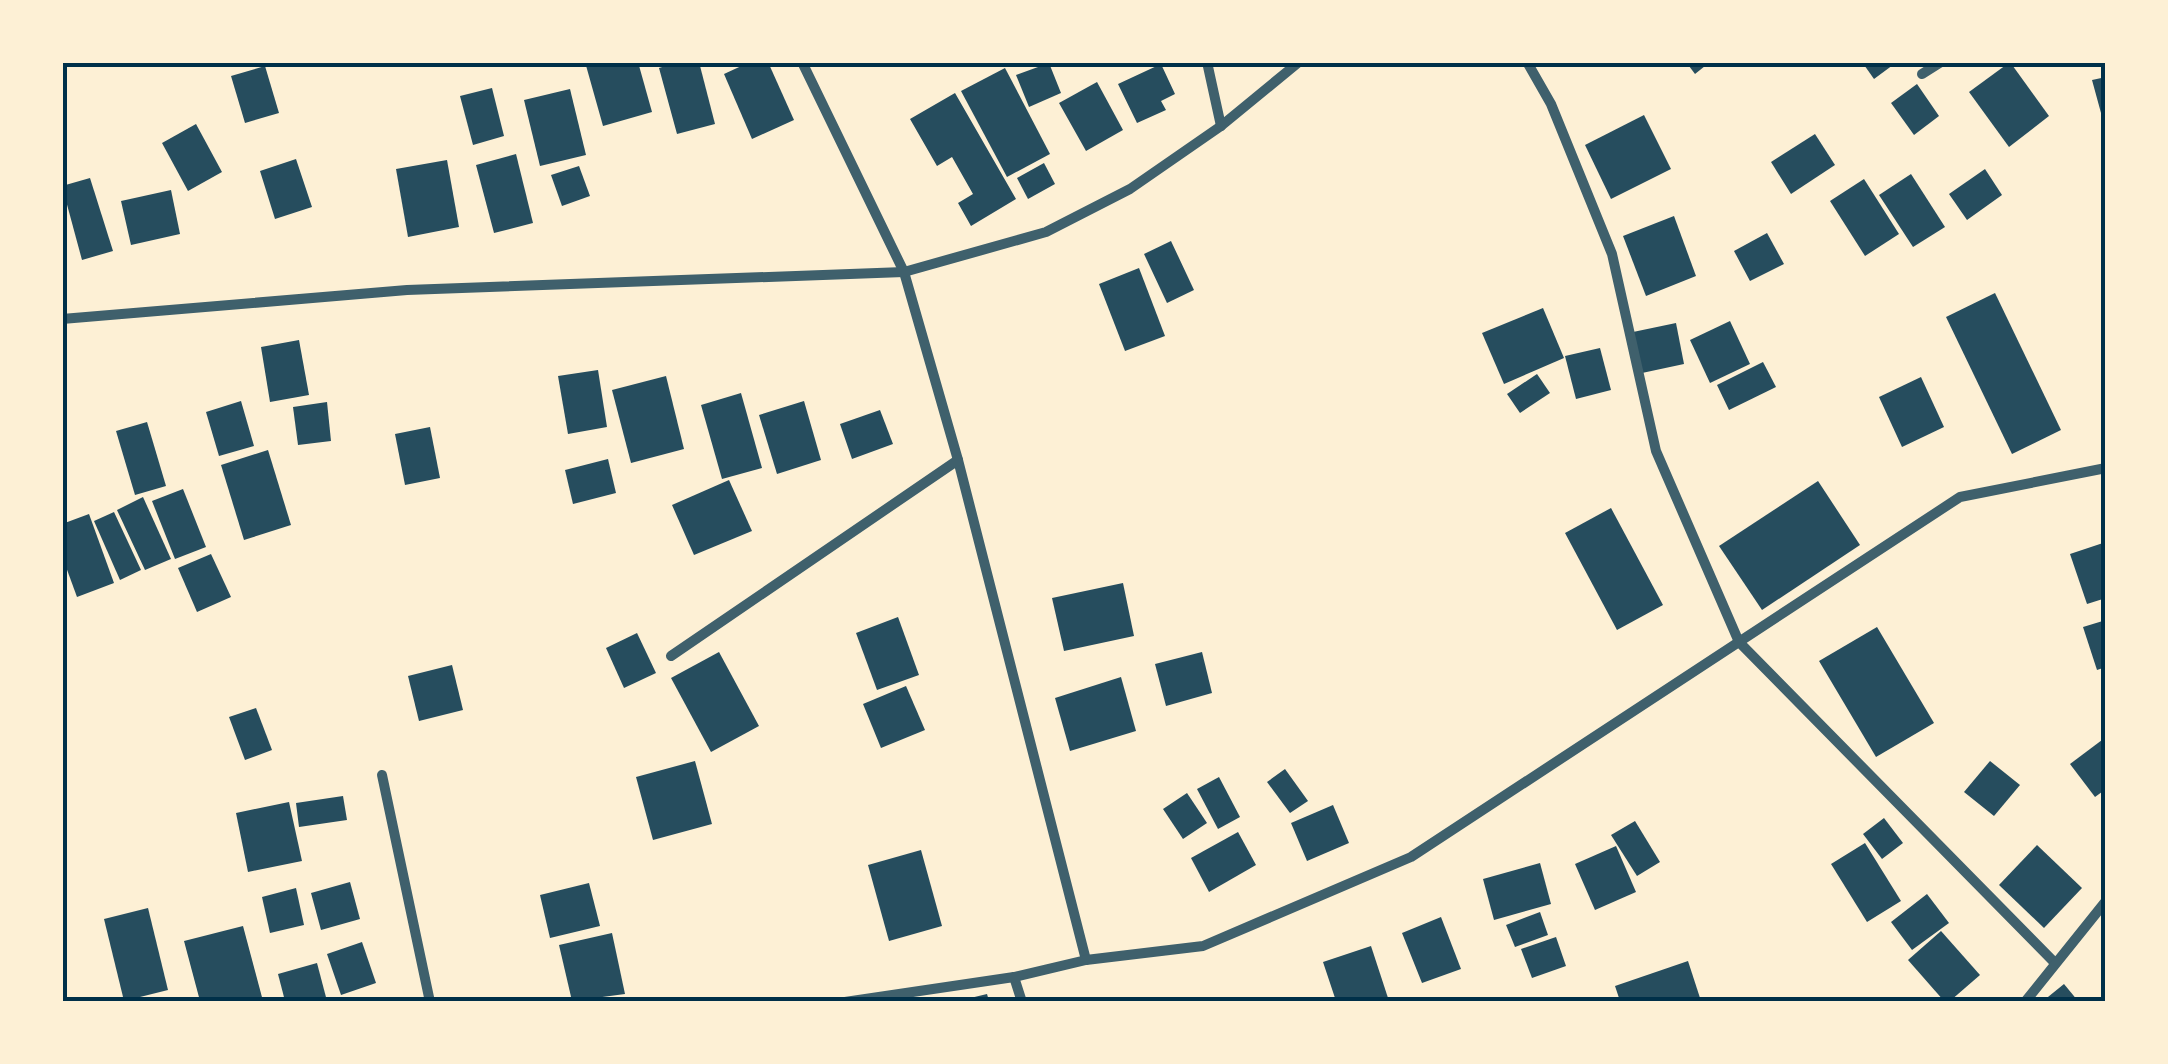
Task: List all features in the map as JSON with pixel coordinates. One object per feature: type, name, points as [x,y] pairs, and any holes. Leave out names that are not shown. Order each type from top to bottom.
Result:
[{"type":"street","points":[[802,62],[904,272],[958,460],[1086,960]]},
{"type":"street","points":[[1207,62],[1221,126]]},
{"type":"street","points":[[62,320],[407,290],[904,272],[1046,232],[1130,189],[1221,126],[1299,62]]},
{"type":"street","points":[[1527,62],[1552,104],[1612,254],[1656,451],[1740,642],[2055,963]]},
{"type":"street","points":[[1922,74],[1941,62]]},
{"type":"street","points":[[671,656],[958,460]]},
{"type":"street","points":[[845,1002],[1014,978],[1086,960],[1202,946],[1411,857],[1960,497],[2106,468]]},
{"type":"street","points":[[382,775],[430,1002]]},
{"type":"street","points":[[2025,1002],[2106,901]]},
{"type":"street","points":[[1014,978],[1022,1002]]},
{"type":"building","points":[[585,62],[638,62],[652,112],[603,126]]},
{"type":"building","points":[[678,62],[699,62],[715,124],[677,134],[659,68]]},
{"type":"building","points":[[750,62],[768,62],[794,120],[752,139],[724,74]]},
{"type":"building","points":[[1686,62],[1710,62],[1695,74]]},
{"type":"building","points":[[1862,62],[1897,62],[1874,79]]},
{"type":"building","points":[[2010,62],[2049,116],[2009,147],[1969,92]]},
{"type":"building","points":[[1049,63],[1061,93],[1029,107],[1016,75]]},
{"type":"building","points":[[1161,64],[1175,94],[1161,101],[1166,110],[1137,123],[1118,84]]},
{"type":"building","points":[[265,66],[279,113],[245,123],[231,76]]},
{"type":"building","points":[[1005,68],[1050,154],[1007,177],[961,91]]},
{"type":"building","points":[[2106,77],[2106,124],[2104,124],[2092,80]]},
{"type":"building","points":[[1097,82],[1123,130],[1086,151],[1059,103]]},
{"type":"building","points":[[1917,84],[1939,116],[1914,135],[1891,103]]},
{"type":"building","points":[[492,88],[504,136],[473,145],[460,96]]},
{"type":"building","points":[[570,89],[586,155],[540,166],[524,100]]},
{"type":"building","points":[[955,93],[1016,199],[971,226],[958,203],[973,194],[952,157],[937,166],[910,119]]},
{"type":"building","points":[[1644,115],[1671,169],[1611,199],[1585,145]]},
{"type":"building","points":[[196,124],[222,172],[188,191],[162,143]]},
{"type":"building","points":[[1815,134],[1835,165],[1791,194],[1771,162]]},
{"type":"building","points":[[516,154],[533,223],[494,233],[476,165]]},
{"type":"building","points":[[296,159],[312,207],[275,219],[260,171]]},
{"type":"building","points":[[447,160],[459,227],[408,237],[396,169]]},
{"type":"building","points":[[1044,163],[1055,184],[1028,199],[1017,178]]},
{"type":"building","points":[[579,166],[590,196],[562,206],[551,175]]},
{"type":"building","points":[[1985,169],[2002,195],[1967,220],[1949,194]]},
{"type":"building","points":[[1911,174],[1945,227],[1913,247],[1879,195]]},
{"type":"building","points":[[90,178],[113,251],[82,260],[62,186]]},
{"type":"building","points":[[1864,179],[1899,234],[1865,256],[1830,201]]},
{"type":"building","points":[[171,190],[180,234],[131,245],[121,201]]},
{"type":"building","points":[[1674,216],[1696,276],[1646,296],[1623,236]]},
{"type":"building","points":[[1767,233],[1784,264],[1750,281],[1734,251]]},
{"type":"building","points":[[1171,241],[1194,290],[1167,303],[1144,254]]},
{"type":"building","points":[[1139,268],[1165,336],[1125,351],[1099,284]]},
{"type":"building","points":[[1995,293],[2061,430],[2012,454],[1946,317]]},
{"type":"building","points":[[1543,308],[1564,358],[1504,384],[1482,333]]},
{"type":"building","points":[[1730,321],[1750,364],[1710,383],[1690,340]]},
{"type":"building","points":[[1676,323],[1684,364],[1642,373],[1633,332]]},
{"type":"building","points":[[299,340],[309,395],[270,402],[261,347]]},
{"type":"building","points":[[1600,348],[1611,390],[1576,399],[1565,356]]},
{"type":"building","points":[[1763,362],[1776,387],[1729,410],[1717,385]]},
{"type":"building","points":[[598,370],[607,427],[568,434],[558,376]]},
{"type":"building","points":[[1537,374],[1550,393],[1520,413],[1507,394]]},
{"type":"building","points":[[666,376],[684,449],[631,463],[612,390]]},
{"type":"building","points":[[1921,377],[1944,427],[1902,447],[1879,397]]},
{"type":"building","points":[[741,393],[762,468],[722,479],[701,405]]},
{"type":"building","points":[[241,401],[254,446],[219,456],[206,412]]},
{"type":"building","points":[[804,401],[821,460],[777,474],[759,415]]},
{"type":"building","points":[[327,402],[331,441],[298,445],[293,407]]},
{"type":"building","points":[[880,410],[893,444],[852,459],[840,424]]},
{"type":"building","points":[[147,422],[166,486],[135,495],[116,431]]},
{"type":"building","points":[[430,427],[440,478],[405,485],[395,434]]},
{"type":"building","points":[[268,450],[291,525],[244,540],[221,465]]},
{"type":"building","points":[[608,459],[616,493],[573,504],[565,470]]},
{"type":"building","points":[[729,480],[752,531],[694,555],[672,505]]},
{"type":"building","points":[[1818,481],[1860,545],[1762,610],[1719,546]]},
{"type":"building","points":[[183,489],[206,547],[175,559],[152,501]]},
{"type":"building","points":[[143,497],[171,559],[145,570],[117,510]]},
{"type":"building","points":[[1611,508],[1663,605],[1617,630],[1565,533]]},
{"type":"building","points":[[114,512],[141,570],[120,580],[94,521]]},
{"type":"building","points":[[89,514],[114,583],[77,597],[62,556],[62,524]]},
{"type":"building","points":[[2106,542],[2106,598],[2087,604],[2070,554]]},
{"type":"building","points":[[211,554],[231,597],[197,612],[178,568]]},
{"type":"building","points":[[1123,583],[1134,636],[1064,651],[1052,598]]},
{"type":"building","points":[[898,617],[919,675],[877,690],[856,633]]},
{"type":"building","points":[[2106,620],[2106,667],[2097,670],[2083,627]]},
{"type":"building","points":[[1877,627],[1934,723],[1876,757],[1819,661]]},
{"type":"building","points":[[637,633],[656,673],[624,688],[606,648]]},
{"type":"building","points":[[719,652],[759,726],[711,752],[671,678]]},
{"type":"building","points":[[1202,652],[1212,693],[1166,706],[1155,664]]},
{"type":"building","points":[[452,665],[463,710],[419,721],[408,676]]},
{"type":"building","points":[[1121,677],[1136,731],[1070,751],[1055,698]]},
{"type":"building","points":[[906,686],[925,730],[881,748],[863,704]]},
{"type":"building","points":[[256,708],[272,750],[245,760],[229,717]]},
{"type":"building","points":[[2106,737],[2106,789],[2095,797],[2070,764]]},
{"type":"building","points":[[695,761],[712,824],[653,840],[636,777]]},
{"type":"building","points":[[1990,761],[2020,785],[1994,816],[1964,792]]},
{"type":"building","points":[[1285,769],[1308,801],[1290,813],[1267,782]]},
{"type":"building","points":[[1219,777],[1240,817],[1218,829],[1197,789]]},
{"type":"building","points":[[1187,793],[1207,823],[1183,839],[1163,809]]},
{"type":"building","points":[[343,796],[347,820],[299,827],[296,803]]},
{"type":"building","points":[[289,802],[302,861],[248,872],[236,813]]},
{"type":"building","points":[[1333,805],[1349,843],[1307,861],[1291,823]]},
{"type":"building","points":[[1884,818],[1903,843],[1882,859],[1863,834]]},
{"type":"building","points":[[1635,821],[1660,862],[1637,876],[1611,835]]},
{"type":"building","points":[[1238,832],[1256,865],[1209,892],[1191,858]]},
{"type":"building","points":[[1865,843],[1901,901],[1867,922],[1831,864]]},
{"type":"building","points":[[2037,845],[2082,888],[2044,928],[1999,885]]},
{"type":"building","points":[[1616,846],[1636,892],[1595,910],[1575,864]]},
{"type":"building","points":[[921,850],[942,926],[889,941],[868,865]]},
{"type":"building","points":[[1540,863],[1551,904],[1494,920],[1483,879]]},
{"type":"building","points":[[350,882],[360,919],[321,930],[311,893]]},
{"type":"building","points":[[589,883],[600,926],[550,938],[540,895]]},
{"type":"building","points":[[296,888],[304,925],[270,933],[262,897]]},
{"type":"building","points":[[1927,894],[1949,923],[1912,950],[1891,922]]},
{"type":"building","points":[[148,908],[168,990],[124,1001],[104,919]]},
{"type":"building","points":[[1540,912],[1548,935],[1515,947],[1506,925]]},
{"type":"building","points":[[1441,917],[1461,969],[1422,983],[1402,933]]},
{"type":"building","points":[[243,926],[263,1001],[200,1001],[184,941]]},
{"type":"building","points":[[1941,931],[1980,975],[1950,1001],[1944,1001],[1908,960]]},
{"type":"building","points":[[612,933],[625,994],[572,1001],[559,945]]},
{"type":"building","points":[[1556,937],[1566,966],[1532,978],[1521,949]]},
{"type":"building","points":[[362,942],[376,983],[341,995],[327,954]]},
{"type":"building","points":[[1371,946],[1389,1001],[1336,1001],[1323,962]]},
{"type":"building","points":[[1688,961],[1701,1001],[1620,1001],[1615,986]]},
{"type":"building","points":[[317,963],[327,1001],[285,1001],[278,974]]},
{"type":"building","points":[[2064,984],[2078,1001],[2043,1001]]},
{"type":"building","points":[[987,994],[989,1001],[962,1001],[962,1000]]}]
